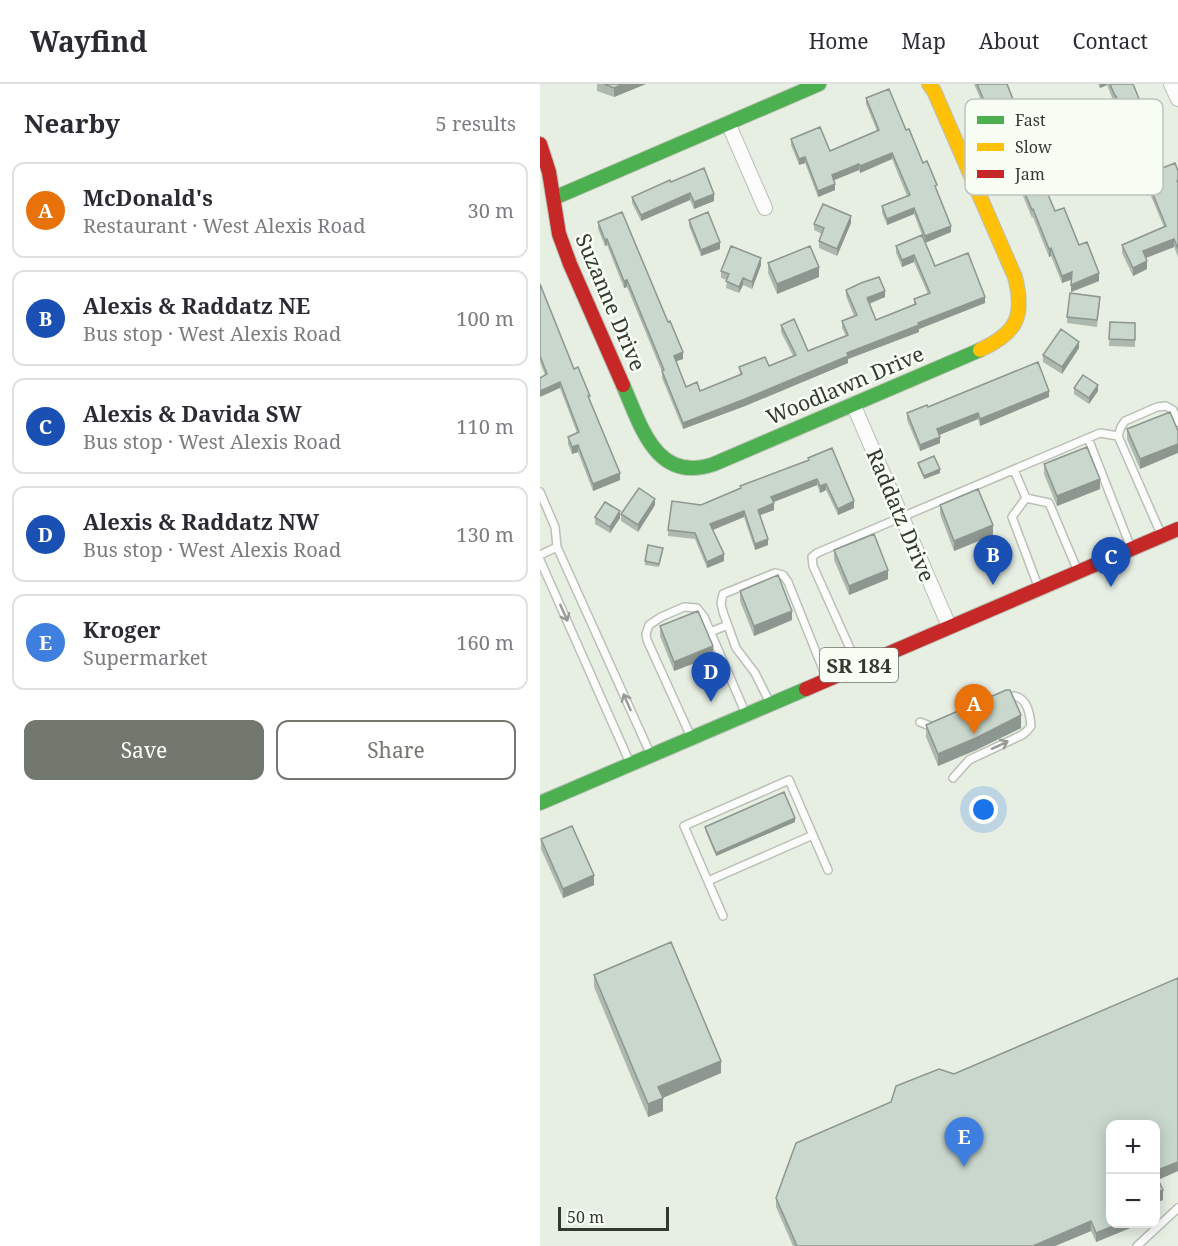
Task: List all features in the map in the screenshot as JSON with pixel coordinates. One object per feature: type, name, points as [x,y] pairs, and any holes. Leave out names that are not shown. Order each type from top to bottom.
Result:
[{"type":"street","points":[[554,198],[819,84]]},
{"type":"street","name":"Woodlawn Drive","points":[[929,84],[965,164]]},
{"type":"street","points":[[1172,84],[1178,99]]},
{"type":"street","points":[[728,123],[765,208]]},
{"type":"street","name":"Suzanne Drive","points":[[540,144],[549,172],[559,234],[575,275],[645,434],[658,454],[671,464]]},
{"type":"street","name":"Woodlawn Drive","points":[[671,464],[697,470],[714,464],[984,348],[1004,337],[1020,310],[1020,294],[1015,277],[979,195]]},
{"type":"street","name":"Raddatz Drive","points":[[853,404],[949,626]]},
{"type":"street","name":"SR 184","points":[[540,803],[1178,529]]},
{"type":"lane","points":[[1162,536],[1118,436],[1125,421],[1157,407],[1166,406],[1173,410],[1178,422]]},
{"type":"lane","points":[[858,666],[813,566],[812,557],[1100,433],[1118,436]]},
{"type":"lane","points":[[1088,438],[1131,549]]},
{"type":"lane","points":[[1014,470],[1026,498]]},
{"type":"lane","points":[[540,492],[555,527],[557,548],[651,755]]},
{"type":"lane","points":[[1026,498],[1049,503],[1078,572]]},
{"type":"lane","points":[[1026,498],[1012,517],[1039,588]]},
{"type":"lane","points":[[557,548],[540,557],[630,764]]},
{"type":"lane","points":[[770,704],[755,673],[736,648],[721,603],[723,594],[775,573],[783,576],[788,582],[826,679]]},
{"type":"lane","points":[[691,738],[647,640],[646,634],[650,625],[661,617],[684,607],[697,608],[704,617],[746,714]]},
{"type":"lane","points":[[710,632],[728,625]]},
{"type":"lane","points":[[953,778],[969,760],[1022,735],[1031,726],[1028,709],[1016,696],[995,701]]},
{"type":"lane","points":[[920,722],[934,728],[945,723]]},
{"type":"lane","points":[[723,916],[684,826],[789,780],[828,870]]},
{"type":"lane","points":[[708,881],[813,835]]},
{"type":"lane","points":[[1137,1246],[1178,1208]]},
{"type":"building","points":[[604,84],[623,84],[614,88]]},
{"type":"building","points":[[977,84],[1007,84],[1013,99],[983,99]]},
{"type":"building","points":[[1110,84],[1133,84],[1139,99],[1117,99]]},
{"type":"building","points":[[889,89],[923,163],[927,161],[951,226],[925,236],[914,208],[887,219],[882,206],[910,195],[892,153],[832,175],[835,184],[818,191],[805,157],[799,159],[791,139],[820,127],[830,151],[879,130],[866,98]]},
{"type":"building","points":[[1175,163],[1178,171],[1178,249],[1174,239],[1143,251],[1147,261],[1133,268],[1122,245],[1166,226],[1153,195],[1163,195],[1163,168]]},
{"type":"building","points":[[704,168],[714,194],[694,202],[690,193],[641,215],[632,197]]},
{"type":"building","points":[[1026,195],[1048,195],[1055,211],[1064,208],[1079,245],[1087,242],[1099,273],[1071,285],[1072,272],[1062,276]]},
{"type":"building","points":[[823,204],[851,216],[837,249],[819,241],[824,228],[814,224]]},
{"type":"building","points":[[622,212],[683,352],[674,356],[686,387],[697,382],[700,391],[742,374],[739,367],[765,357],[769,366],[796,355],[781,325],[794,319],[808,351],[848,335],[842,321],[857,315],[846,290],[861,283],[879,277],[885,291],[867,298],[876,320],[916,304],[914,299],[930,293],[914,255],[902,260],[896,246],[922,235],[935,266],[968,253],[985,297],[918,323],[919,325],[847,353],[848,356],[683,423],[627,280],[624,281],[598,222]]},
{"type":"building","points":[[708,212],[720,242],[701,250],[689,220]]},
{"type":"building","points":[[731,246],[761,258],[752,282],[743,278],[739,287],[726,281],[729,274],[721,271]]},
{"type":"building","points":[[810,246],[819,267],[777,284],[768,263]]},
{"type":"building","points":[[540,284],[574,369],[578,367],[620,473],[593,484],[578,445],[572,447],[568,437],[579,432],[560,382],[540,391],[540,378],[547,374],[540,356]]},
{"type":"building","points":[[1070,293],[1100,297],[1097,320],[1067,317]]},
{"type":"building","points":[[1110,322],[1135,323],[1135,340],[1109,339]]},
{"type":"building","points":[[1061,329],[1079,342],[1062,367],[1043,355]]},
{"type":"building","points":[[1038,362],[1049,391],[980,419],[978,413],[937,429],[940,437],[920,445],[907,413],[927,405],[928,407]]},
{"type":"building","points":[[1083,375],[1098,385],[1089,398],[1074,388]]},
{"type":"building","points":[[1170,412],[1178,431],[1178,444],[1140,459],[1127,429]]},
{"type":"building","points":[[1087,447],[1100,479],[1057,496],[1044,464]]},
{"type":"building","points":[[832,448],[854,501],[838,509],[826,484],[820,486],[817,479],[771,497],[774,503],[758,510],[768,539],[755,544],[744,511],[710,524],[724,554],[707,562],[695,533],[668,530],[672,501],[701,505],[741,488],[740,486],[809,460],[808,458]]},
{"type":"building","points":[[934,456],[940,469],[924,476],[918,463]]},
{"type":"building","points":[[639,488],[655,499],[638,525],[621,514]]},
{"type":"building","points":[[978,489],[993,525],[954,541],[940,505]]},
{"type":"building","points":[[605,502],[620,511],[610,527],[595,517]]},
{"type":"building","points":[[874,534],[888,570],[849,586],[834,550]]},
{"type":"building","points":[[648,545],[663,548],[659,564],[645,561]]},
{"type":"building","points":[[778,575],[792,611],[754,626],[740,591]]},
{"type":"building","points":[[698,611],[713,646],[674,662],[660,626]]},
{"type":"building","points":[[1010,690],[1021,715],[938,754],[926,725]]},
{"type":"building","points":[[784,792],[795,818],[716,853],[705,827]]},
{"type":"building","points":[[572,826],[594,875],[563,889],[541,839]]},
{"type":"building","points":[[671,942],[721,1061],[658,1087],[663,1098],[648,1104],[594,975]]},
{"type":"building","points":[[1178,978],[1178,1162],[1160,1169],[1160,1120],[1106,1120],[1106,1228],[1108,1228],[1096,1233],[1091,1221],[1033,1246],[797,1246],[776,1198],[796,1143],[891,1102],[896,1086],[939,1069],[954,1074]]},
{"type":"traffic: fast","points":[[554,198],[819,84]]},
{"type":"traffic: fast","points":[[623,385],[644,433],[653,447],[664,459],[678,466],[694,468],[714,464],[980,350]]},
{"type":"traffic: fast","points":[[540,803],[806,689]]},
{"type":"traffic: slow","points":[[929,84],[965,162]]},
{"type":"traffic: slow","points":[[979,195],[1015,277],[1019,302],[1018,313],[1010,330],[993,344],[980,350]]},
{"type":"traffic: jam","points":[[540,144],[549,172],[559,234],[623,385]]},
{"type":"traffic: jam","points":[[806,689],[1178,529]]},
{"type":"place","name":"Alexis & Raddatz NE","points":[[993,585]]},
{"type":"place","name":"Alexis & Davida SW","points":[[1111,587]]},
{"type":"place","name":"Alexis & Raddatz NW","points":[[711,702]]},
{"type":"place","name":"McDonald's","points":[[974,734]]},
{"type":"place","name":"Kroger","points":[[964,1167]]}]
